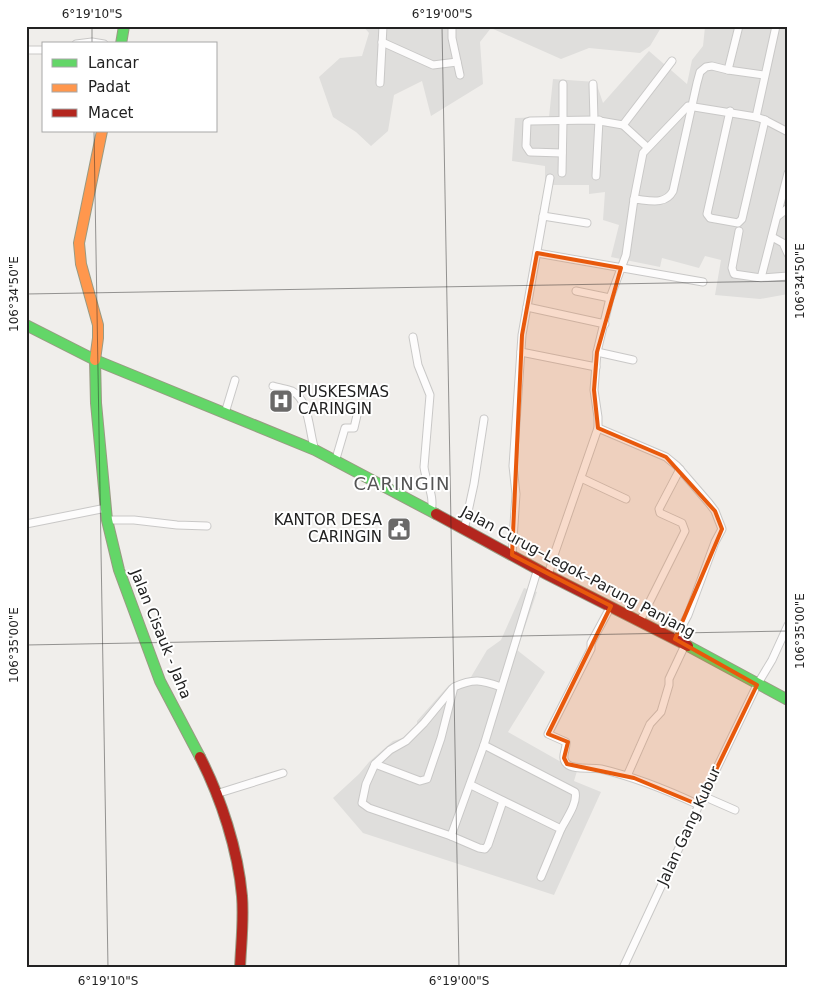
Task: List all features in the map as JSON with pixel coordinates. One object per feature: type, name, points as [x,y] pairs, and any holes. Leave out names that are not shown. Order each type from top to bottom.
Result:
[{"type":"main road","points":[[121,42],[124,26]]},
{"type":"main road","name":"Jalan Cisauk - Jaha","points":[[102,132],[78,242],[80,261],[98,323],[99,334],[95,360],[96,403],[107,520],[122,578],[160,681],[205,767],[231,834],[242,894],[240,968]]},
{"type":"main road","name":"Jalan Curug–Legok–Parung Panjang","points":[[26,325],[95,360],[315,450],[548,575],[676,639],[757,685],[788,700]]},
{"type":"street","points":[[380,83],[383,26]]},
{"type":"street","points":[[452,26],[452,38],[460,75]]},
{"type":"street","points":[[728,70],[739,26]]},
{"type":"street","points":[[756,117],[776,26]]},
{"type":"street","points":[[382,42],[433,65],[457,62]]},
{"type":"street","points":[[26,50],[42,50]]},
{"type":"street","points":[[623,125],[672,61]]},
{"type":"street","points":[[634,199],[662,201],[671,196],[674,191],[697,83],[702,70],[712,66],[764,75]]},
{"type":"street","points":[[562,173],[563,84]]},
{"type":"street","points":[[593,84],[596,120],[596,176]]},
{"type":"street","points":[[548,575],[598,428],[594,390],[597,352],[610,298],[627,249],[641,159],[647,147],[688,106],[730,111],[756,117],[786,131],[788,122]]},
{"type":"street","points":[[730,111],[710,195],[707,214],[710,218],[734,223],[742,219],[765,120]]},
{"type":"street","points":[[562,153],[530,152],[526,146],[527,122],[596,120],[623,125],[647,147]]},
{"type":"street","points":[[761,278],[788,173]]},
{"type":"street","points":[[512,555],[516,494],[513,466],[520,352],[550,178]]},
{"type":"street","points":[[778,216],[788,208]]},
{"type":"street","points":[[544,216],[587,223]]},
{"type":"street","points":[[739,231],[732,268],[733,273],[761,278],[788,276]]},
{"type":"street","points":[[772,237],[783,243],[788,254]]},
{"type":"street","points":[[537,253],[703,282]]},
{"type":"street","points":[[576,291],[610,298]]},
{"type":"street","points":[[527,307],[605,324]]},
{"type":"street","points":[[413,337],[418,365],[430,395],[424,467],[425,476],[432,492],[431,512]]},
{"type":"street","points":[[520,352],[596,367]]},
{"type":"street","points":[[597,352],[632,360]]},
{"type":"street","points":[[225,413],[235,380]]},
{"type":"street","points":[[273,386],[292,391],[300,399],[310,422],[315,450]]},
{"type":"street","points":[[335,462],[345,428],[354,428],[358,411]]},
{"type":"street","points":[[464,530],[474,484],[484,419]]},
{"type":"street","points":[[598,428],[666,457],[680,469],[715,511],[722,529],[715,542],[688,615],[676,639]]},
{"type":"street","points":[[640,621],[685,531],[685,526],[682,523],[660,513],[659,508],[680,469]]},
{"type":"street","points":[[581,478],[626,499]]},
{"type":"street","points":[[26,524],[106,508]]},
{"type":"street","points":[[107,520],[134,520],[176,525],[207,526]]},
{"type":"street","points":[[451,836],[484,745],[538,568]]},
{"type":"street","points":[[611,606],[591,643],[591,649],[548,734],[566,742],[564,758],[567,764],[573,767],[588,766],[627,776],[699,805]]},
{"type":"street","name":"Jalan Gang Kubur","points":[[623,968],[703,796],[788,625]]},
{"type":"street","points":[[627,776],[650,724],[661,712],[669,679],[685,645]]},
{"type":"street","points":[[501,687],[478,680],[470,680],[454,687],[424,724],[406,741],[390,750],[371,770],[362,803],[365,806],[485,849],[503,801]]},
{"type":"street","points":[[376,764],[420,781],[426,780],[441,738],[454,687]]},
{"type":"street","points":[[484,745],[575,792],[575,800],[541,877]]},
{"type":"street","points":[[216,794],[283,773]]},
{"type":"street","points":[[470,785],[561,829]]},
{"type":"street","points":[[703,796],[735,810]]},
{"type":"highlighted area","points":[[537,253],[621,268],[597,352],[594,390],[598,428],[666,457],[715,511],[722,529],[675,639],[757,685],[699,805],[634,778],[567,764],[564,758],[568,742],[548,734],[611,606],[512,555],[522,335]]},
{"type":"shaded area","points":[[363,26],[662,26],[650,46],[640,53],[589,48],[561,59],[491,28],[480,42],[483,84],[431,116],[422,81],[394,95],[388,131],[371,146],[356,132],[333,117],[319,77],[340,58],[362,56],[369,33]]},
{"type":"shaded area","points":[[788,26],[788,294],[760,299],[715,295],[721,260],[705,256],[699,268],[662,258],[660,267],[611,257],[619,225],[603,220],[605,192],[589,194],[589,185],[545,185],[545,166],[512,161],[515,118],[549,117],[553,79],[596,82],[603,103],[649,51],[687,84],[692,60],[703,46],[705,27]]},
{"type":"shaded area","points":[[524,588],[537,592],[517,650],[545,672],[508,732],[577,771],[574,781],[601,792],[554,895],[363,833],[333,798],[393,741],[403,738],[417,725],[417,721],[449,685],[471,677],[487,650],[501,640]]},
{"type":"traffic: fast","points":[[121,42],[124,26]]},
{"type":"traffic: fast","points":[[26,325],[95,360],[315,450],[436,514]]},
{"type":"traffic: fast","points":[[95,360],[96,403],[107,520],[119,570],[160,681],[200,757]]},
{"type":"traffic: fast","points":[[688,646],[788,700]]},
{"type":"traffic: slow","points":[[95,360],[98,325],[81,264],[79,243],[102,132]]},
{"type":"traffic: jam","points":[[436,514],[548,575],[688,646]]},
{"type":"traffic: jam","points":[[200,757],[215,790],[237,861],[243,905],[240,968]]},
{"type":"place","name":"PUSKESMAS CARINGIN","points":[[281,401]]},
{"type":"place","name":"KANTOR DESA CARINGIN","points":[[399,529]]},
{"type":"district","name":"CARINGIN","points":[[402,484]]}]
